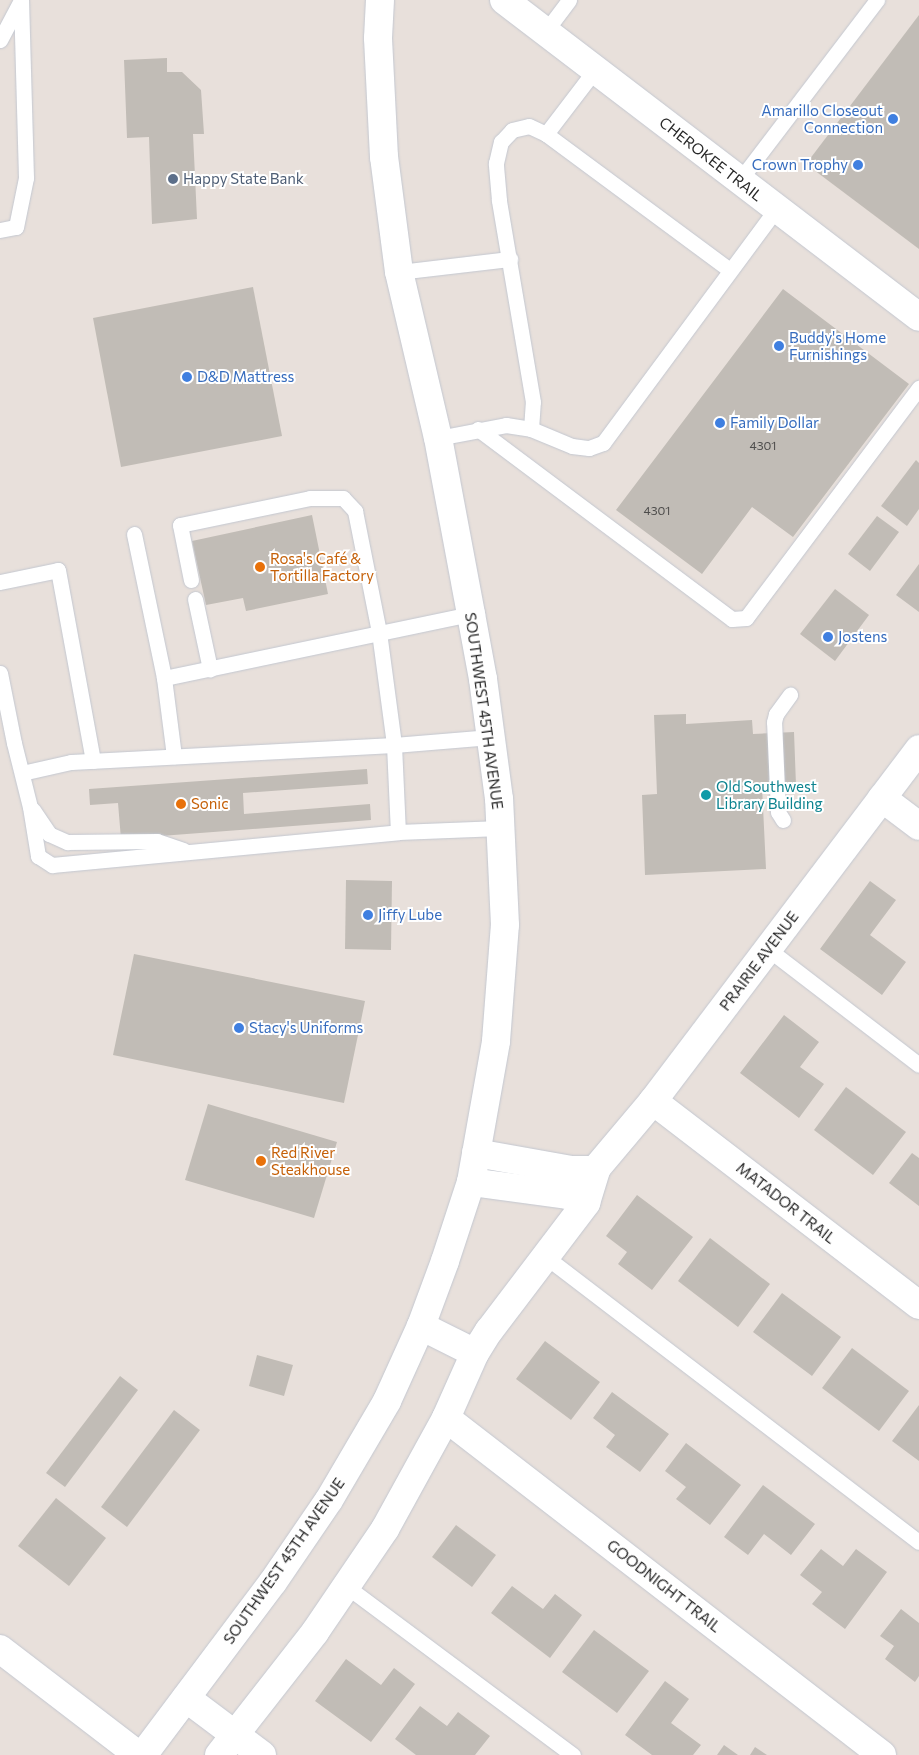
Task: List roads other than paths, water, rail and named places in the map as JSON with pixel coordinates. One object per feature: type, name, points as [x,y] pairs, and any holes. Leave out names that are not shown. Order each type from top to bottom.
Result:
[{"type":"street","name":"SOUTHWEST 45TH AVENUE","points":[[143,1755],[273,1582],[330,1500],[387,1401],[421,1326],[446,1261],[471,1182],[496,1041],[505,925],[500,828],[491,737],[471,614],[438,438],[399,272],[384,157],[378,38],[380,0]]},
{"type":"street","name":"CHEROKEE TRAIL","points":[[504,0],[919,317]]},
{"type":"street","name":"PRAIRIE AVENUE","points":[[471,1182],[567,1195],[579,1189],[653,1101],[919,749]]},
{"type":"street","points":[[882,798],[919,826]]},
{"type":"street","name":"MATADOR TRAIL","points":[[653,1101],[919,1305]]},
{"type":"street","points":[[227,1745],[315,1632],[385,1530],[446,1418],[475,1353],[489,1331],[586,1203],[596,1170],[571,1170],[476,1153]]},
{"type":"street","points":[[421,1326],[475,1353]]},
{"type":"street","name":"GOODNIGHT TRAIL","points":[[446,1418],[882,1755]]},
{"type":"street","points":[[0,1650],[138,1755]]},
{"type":"street","points":[[186,1698],[227,1745],[262,1755]]},
{"type":"lane","points":[[0,40],[21,0]]},
{"type":"lane","points":[[0,230],[16,227],[26,178],[21,0]]},
{"type":"lane","points":[[545,32],[569,0]]},
{"type":"lane","points":[[739,181],[877,0]]},
{"type":"lane","points":[[546,134],[595,70]]},
{"type":"lane","points":[[531,429],[533,402],[496,162],[501,142],[512,130],[529,126],[546,134],[730,270]]},
{"type":"lane","points":[[438,438],[506,425],[531,429],[572,446],[589,448],[603,443],[776,209]]},
{"type":"lane","points":[[399,272],[510,260]]},
{"type":"lane","points":[[478,429],[732,619],[746,618],[919,388]]},
{"type":"lane","points":[[191,580],[180,525],[310,498],[343,498],[355,511],[379,632],[394,745],[398,832]]},
{"type":"lane","points":[[134,534],[164,678],[174,756]]},
{"type":"lane","points":[[0,582],[58,570],[93,760]]},
{"type":"lane","points":[[195,599],[210,669]]},
{"type":"lane","points":[[164,678],[471,614]]},
{"type":"lane","points":[[0,673],[30,807],[38,856],[52,865],[398,832],[500,828]]},
{"type":"lane","points":[[783,820],[778,812],[774,722],[776,714],[790,695]]},
{"type":"lane","points":[[22,773],[71,762],[93,760],[394,745],[491,737]]},
{"type":"lane","points":[[30,807],[49,834],[67,842],[157,841],[187,851]]},
{"type":"lane","points":[[768,949],[919,1065]]},
{"type":"lane","points":[[546,1257],[919,1542]]},
{"type":"lane","points":[[346,1586],[573,1755]]},
{"type":"place","name":"Amarillo Closeout Connection","points":[[893,119]]},
{"type":"place","name":"Crown Trophy","points":[[858,165]]},
{"type":"place","name":"Happy State Bank","points":[[173,179]]},
{"type":"place","name":"Buddy's Home Furnishings","points":[[779,346]]},
{"type":"place","name":"D&D Mattress","points":[[187,377]]},
{"type":"place","name":"Family Dollar","points":[[720,423]]},
{"type":"place","name":"Rosa's Café & Tortilla Factory","points":[[260,567]]},
{"type":"place","name":"Jostens","points":[[828,637]]},
{"type":"place","name":"Old Southwest Library Building","points":[[706,795]]},
{"type":"place","name":"Sonic","points":[[181,804]]},
{"type":"place","name":"Jiffy Lube","points":[[368,915]]},
{"type":"place","name":"Stacy's Uniforms","points":[[239,1028]]},
{"type":"place","name":"Red River Steakhouse","points":[[261,1161]]}]
